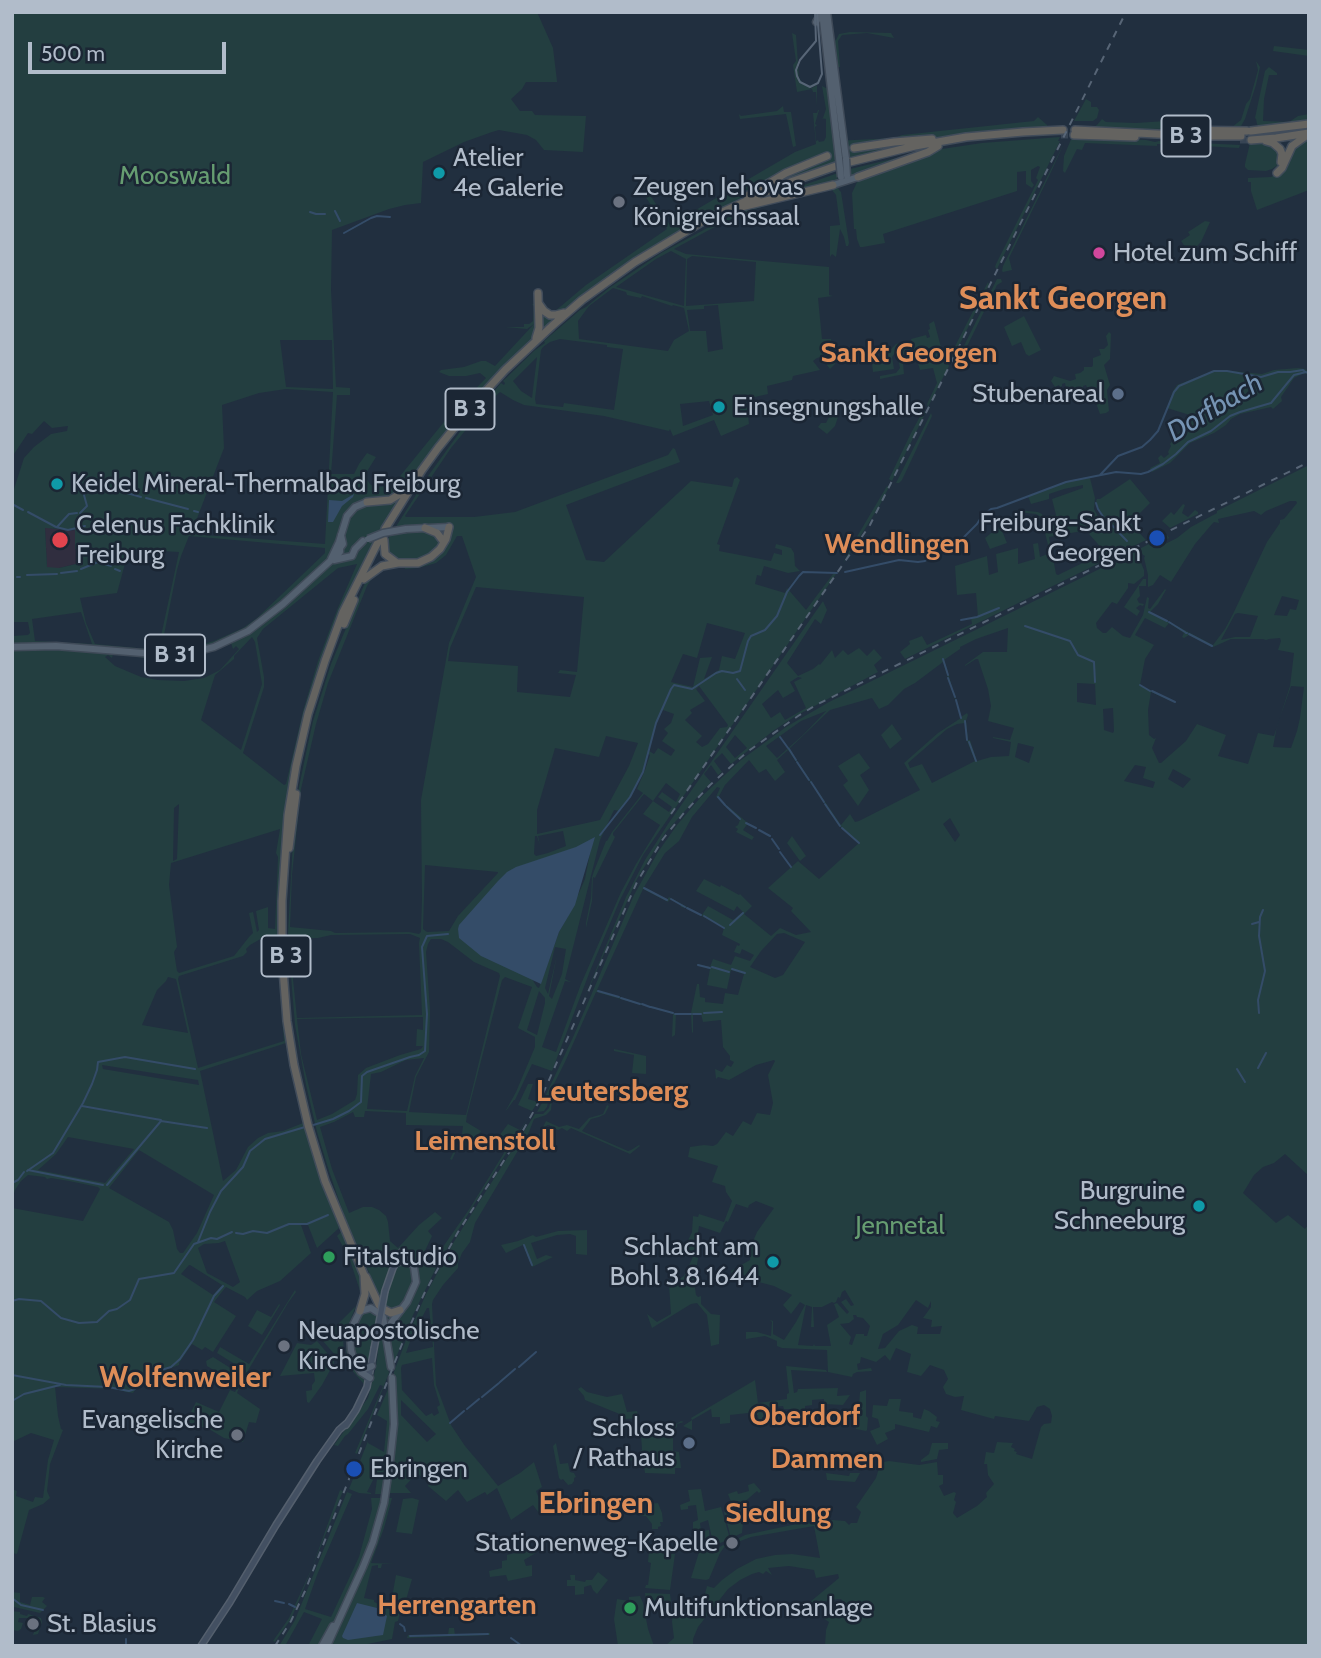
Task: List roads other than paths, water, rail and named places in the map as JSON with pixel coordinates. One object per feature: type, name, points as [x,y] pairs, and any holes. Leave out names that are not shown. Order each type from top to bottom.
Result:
[{"type":"highway","points":[[1248,132],[1309,130]]},
{"type":"highway","points":[[1261,139],[1273,143],[1281,151],[1281,162],[1276,171],[1282,168],[1292,145],[1309,130]]},
{"type":"highway","name":"B 3","points":[[1248,132],[1209,141],[1075,132],[1248,132],[1261,139],[1309,130]]},
{"type":"highway","name":"B 3","points":[[295,786],[303,733],[325,661],[353,591],[411,486],[438,447],[472,406],[505,370],[568,311],[635,262],[689,229],[779,186],[938,146],[1062,132],[1013,132],[946,141],[893,151],[843,169]]},
{"type":"highway","points":[[854,148],[911,140],[946,141]]},
{"type":"highway","name":"B 3","points":[[858,177],[938,146]]},
{"type":"highway","points":[[738,206],[743,198],[772,180],[827,156]]},
{"type":"highway","points":[[738,206],[843,169]]},
{"type":"highway","name":"B 3","points":[[369,1281],[325,1181],[294,1065],[282,957],[282,881],[287,823],[323,681],[338,638],[386,532],[455,433],[498,384],[577,310],[644,261],[738,206]]},
{"type":"highway","points":[[534,342],[539,328],[538,293]]},
{"type":"highway","points":[[538,303],[550,315],[568,311]]},
{"type":"highway","points":[[367,502],[394,499],[411,486]]},
{"type":"highway","points":[[367,502],[388,505],[391,512],[386,532],[386,554],[398,563]]},
{"type":"highway","points":[[364,579],[379,567],[422,562],[435,555],[443,543],[447,527]]},
{"type":"highway","points":[[425,528],[437,533],[443,543]]},
{"type":"highway","name":"B 3","points":[[344,1224],[365,1281],[365,1294],[360,1311]]},
{"type":"highway","name":"B 3","points":[[362,1270],[381,1311]]},
{"type":"highway","points":[[381,1311],[391,1313],[400,1310]]},
{"type":"main road","points":[[816,22],[826,15]]},
{"type":"main road","points":[[826,15],[835,133],[843,169]]},
{"type":"main road","points":[[827,40],[843,142],[843,169]]},
{"type":"main road","points":[[827,156],[833,148],[835,133]]},
{"type":"main road","points":[[843,142],[854,148],[843,169]]},
{"type":"main road","name":"B 3","points":[[827,156],[858,177]]},
{"type":"main road","name":"B 31","points":[[325,566],[333,556],[351,510],[367,502]]},
{"type":"main road","points":[[425,528],[447,527]]},
{"type":"main road","name":"B 31","points":[[12,647],[56,646],[167,655],[205,649],[256,626],[333,560],[342,554],[352,556],[349,545],[383,533],[406,528],[425,528]]},
{"type":"main road","points":[[342,532],[349,545],[340,548],[342,554]]},
{"type":"main road","points":[[201,1646],[276,1525],[320,1463],[339,1430],[358,1407],[370,1376],[385,1290],[403,1259],[416,1270],[416,1282],[410,1296],[391,1323],[387,1336]]},
{"type":"main road","points":[[360,1311],[371,1308],[381,1311],[391,1367]]},
{"type":"main road","name":"B 3","points":[[360,1311],[350,1337],[351,1354],[360,1369]]},
{"type":"main road","points":[[370,1376],[363,1374],[360,1369],[372,1366]]},
{"type":"main road","points":[[324,1646],[360,1575],[384,1503],[394,1424],[392,1378]]},
{"type":"water","points":[[354,494],[342,506],[333,522],[328,522],[329,500],[342,501]]},
{"type":"water","points":[[595,837],[575,905],[559,932],[541,984],[481,956],[459,938],[459,925],[507,872],[576,847]]},
{"type":"water","points":[[357,1603],[377,1608],[387,1616],[383,1635],[348,1640],[343,1638]]},
{"type":"waterway","points":[[335,211],[340,221]]},
{"type":"waterway","points":[[310,212],[325,214]]},
{"type":"waterway","points":[[344,233],[371,218],[390,217]]},
{"type":"waterway","name":"Dorfbach","points":[[1100,475],[1118,456],[1142,447],[1158,431],[1179,386],[1214,371],[1261,377],[1278,372],[1305,372]]},
{"type":"waterway","name":"Dorfbach","points":[[845,572],[899,560],[925,561],[962,539],[991,509],[1066,482],[1116,472],[1148,472],[1163,464],[1188,442],[1211,431],[1230,416],[1271,403],[1294,375],[1306,372],[1309,374]]},
{"type":"waterway","points":[[80,513],[87,506],[84,495],[95,484]]},
{"type":"waterway","points":[[99,485],[141,497]]},
{"type":"waterway","points":[[146,498],[188,509]]},
{"type":"waterway","points":[[1096,503],[1106,521]]},
{"type":"waterway","points":[[12,504],[23,510]]},
{"type":"waterway","points":[[194,511],[198,512]]},
{"type":"waterway","points":[[28,512],[56,527],[68,530],[85,526]]},
{"type":"waterway","points":[[57,527],[69,514],[77,513]]},
{"type":"waterway","points":[[1108,521],[1127,541]]},
{"type":"waterway","points":[[96,524],[111,527]]},
{"type":"waterway","points":[[115,528],[121,532]]},
{"type":"waterway","points":[[81,569],[98,562],[111,566]]},
{"type":"waterway","points":[[115,569],[120,571]]},
{"type":"waterway","points":[[61,573],[77,571]]},
{"type":"waterway","name":"Dorfbach","points":[[600,835],[630,797],[643,772],[656,723],[674,685],[692,689],[716,673],[740,671],[751,636],[765,630],[777,616],[787,592],[799,576],[803,572],[837,573]]},
{"type":"waterway","points":[[27,575],[57,574]]},
{"type":"waterway","points":[[961,620],[999,608]]},
{"type":"waterway","points":[[1149,612],[1167,621]]},
{"type":"waterway","points":[[1169,622],[1185,632]]},
{"type":"waterway","points":[[1025,626],[1070,641],[1078,655],[1094,662],[1095,682]]},
{"type":"waterway","points":[[1189,634],[1212,646]]},
{"type":"waterway","points":[[943,659],[948,675]]},
{"type":"waterway","points":[[948,678],[955,697]]},
{"type":"waterway","points":[[737,679],[745,690]]},
{"type":"waterway","points":[[1140,685],[1150,691]]},
{"type":"waterway","points":[[1152,691],[1175,702]]},
{"type":"waterway","points":[[956,700],[961,718]]},
{"type":"waterway","points":[[965,721],[967,740]]},
{"type":"waterway","points":[[780,737],[788,748]]},
{"type":"waterway","points":[[969,742],[976,761]]},
{"type":"waterway","points":[[789,749],[796,760]]},
{"type":"waterway","points":[[797,762],[809,780]]},
{"type":"waterway","points":[[811,782],[824,802]]},
{"type":"waterway","points":[[718,797],[725,805]]},
{"type":"waterway","points":[[825,804],[840,826]]},
{"type":"waterway","points":[[726,806],[740,819]]},
{"type":"waterway","points":[[746,823],[756,828]]},
{"type":"waterway","points":[[842,828],[859,843]]},
{"type":"waterway","points":[[759,830],[770,836]]},
{"type":"waterway","points":[[772,839],[779,849]]},
{"type":"waterway","points":[[780,852],[791,867]]},
{"type":"waterway","points":[[644,888],[667,900]]},
{"type":"waterway","points":[[671,899],[685,907]]},
{"type":"waterway","points":[[687,908],[701,915]]},
{"type":"waterway","points":[[1259,1013],[1258,1000],[1265,971],[1259,936],[1263,910]]},
{"type":"waterway","points":[[730,925],[743,913]]},
{"type":"waterway","points":[[704,916],[724,928]]},
{"type":"waterway","points":[[1252,924],[1259,922]]},
{"type":"waterway","points":[[310,1126],[333,1119],[361,1102],[362,1076],[367,1072],[425,1051],[427,1014],[422,947],[427,936],[448,934]]},
{"type":"waterway","points":[[698,965],[710,968]]},
{"type":"waterway","points":[[712,967],[729,972]]},
{"type":"waterway","points":[[732,969],[745,973]]},
{"type":"waterway","points":[[598,991],[619,997]]},
{"type":"waterway","points":[[621,998],[640,1004]]},
{"type":"waterway","points":[[642,1004],[650,1007]]},
{"type":"waterway","points":[[651,1007],[673,1013]]},
{"type":"waterway","points":[[704,1013],[722,1012]]},
{"type":"waterway","points":[[675,1014],[691,1014]]},
{"type":"waterway","points":[[693,1014],[701,1014]]},
{"type":"waterway","points":[[1258,1068],[1266,1053]]},
{"type":"waterway","points":[[27,1171],[53,1153],[83,1103],[98,1062],[125,1057],[195,1069]]},
{"type":"waterway","points":[[1237,1069],[1245,1082]]},
{"type":"waterway","points":[[82,1106],[161,1120]]},
{"type":"waterway","points":[[107,1185],[161,1121],[207,1128]]},
{"type":"waterway","points":[[198,1242],[221,1191],[243,1167],[250,1151],[265,1139],[305,1127]]},
{"type":"waterway","points":[[28,1170],[103,1185]]},
{"type":"waterway","points":[[12,1183],[24,1172]]},
{"type":"waterway","points":[[236,1233],[267,1233],[289,1224],[307,1224],[328,1215]]},
{"type":"waterway","points":[[12,1301],[41,1301],[61,1318],[79,1323],[97,1322],[109,1311],[130,1300],[139,1279],[174,1273],[194,1244],[211,1238],[217,1239],[232,1232]]},
{"type":"waterway","points":[[524,1245],[532,1265]]},
{"type":"waterway","points":[[12,1375],[66,1385],[129,1391],[135,1389],[148,1374],[171,1367],[180,1359],[193,1340],[214,1296],[223,1286]]},
{"type":"waterway","points":[[519,1367],[536,1352]]},
{"type":"waterway","points":[[500,1382],[515,1369]]},
{"type":"waterway","points":[[482,1397],[499,1383]]},
{"type":"waterway","points":[[12,1401],[24,1394],[60,1385]]},
{"type":"waterway","points":[[467,1409],[479,1399]]},
{"type":"waterway","points":[[450,1423],[464,1411]]},
{"type":"waterway","points":[[12,1598],[21,1605],[43,1610]]},
{"type":"waterway","points":[[275,1601],[284,1603]]},
{"type":"waterway","points":[[289,1604],[295,1607]]},
{"type":"waterway","points":[[400,1624],[405,1631]]},
{"type":"waterway","points":[[410,1636],[488,1634]]},
{"type":"waterway","points":[[511,1638],[522,1646]]},
{"type":"waterway","points":[[126,1639],[126,1646]]},
{"type":"tunnel","points":[[1061,135],[1074,135]]},
{"type":"tunnel","points":[[1240,140],[1251,140]]},
{"type":"tram line","points":[[815,12],[816,41],[800,60],[796,70],[800,82],[810,87],[818,83],[822,74],[817,12]]},
{"type":"railway","points":[[671,814],[870,525],[1126,12]]},
{"type":"railway","points":[[275,1646],[305,1591],[424,1294],[458,1232],[541,1098],[637,882],[663,839],[683,814],[747,752],[816,705],[1309,462]]},
{"type":"place","name":"Atelier 4e Galerie","points":[[439,173]]},
{"type":"place","name":"Zeugen Jehovas Königreichssaal","points":[[619,202]]},
{"type":"place","name":"Hotel zum Schiff","points":[[1099,253]]},
{"type":"place","name":"Stubenareal","points":[[1118,394]]},
{"type":"place","name":"Einsegnungshalle","points":[[719,407]]},
{"type":"place","name":"Keidel Mineral-Thermalbad Freiburg","points":[[57,484]]},
{"type":"place","name":"Freiburg-Sankt Georgen","points":[[1157,538]]},
{"type":"place","name":"Celenus Fachklinik Freiburg","points":[[60,540]]},
{"type":"place","name":"Burgruine Schneeburg","points":[[1199,1206]]},
{"type":"place","name":"Fitalstudio","points":[[329,1257]]},
{"type":"place","name":"Schlacht am Bohl 3.8.1644","points":[[773,1262]]},
{"type":"place","name":"Neuapostolische Kirche","points":[[284,1346]]},
{"type":"place","name":"Evangelische Kirche","points":[[237,1435]]},
{"type":"place","name":"Schloss / Rathaus","points":[[689,1443]]},
{"type":"place","name":"Ebringen","points":[[354,1469]]},
{"type":"place","name":"Stationenweg-Kapelle","points":[[732,1543]]},
{"type":"place","name":"Multifunktionsanlage","points":[[630,1608]]},
{"type":"place","name":"St. Blasius","points":[[33,1624]]},
{"type":"district","name":"Sankt Georgen","points":[[1063,299]]},
{"type":"district","name":"Sankt Georgen","points":[[909,354]]},
{"type":"district","name":"Wendlingen","points":[[897,545]]},
{"type":"district","name":"Leutersberg","points":[[612,1092]]},
{"type":"district","name":"Leimenstoll","points":[[485,1142]]},
{"type":"district","name":"Wolfenweiler","points":[[185,1378]]},
{"type":"district","name":"Oberdorf","points":[[805,1417]]},
{"type":"district","name":"Dammen","points":[[827,1460]]},
{"type":"district","name":"Ebringen","points":[[596,1504]]},
{"type":"district","name":"Siedlung","points":[[778,1514]]},
{"type":"district","name":"Herrengarten","points":[[457,1606]]},
{"type":"park label","name":"Mooswald","points":[[175,176]]},
{"type":"park label","name":"Jennetal","points":[[900,1226]]}]
